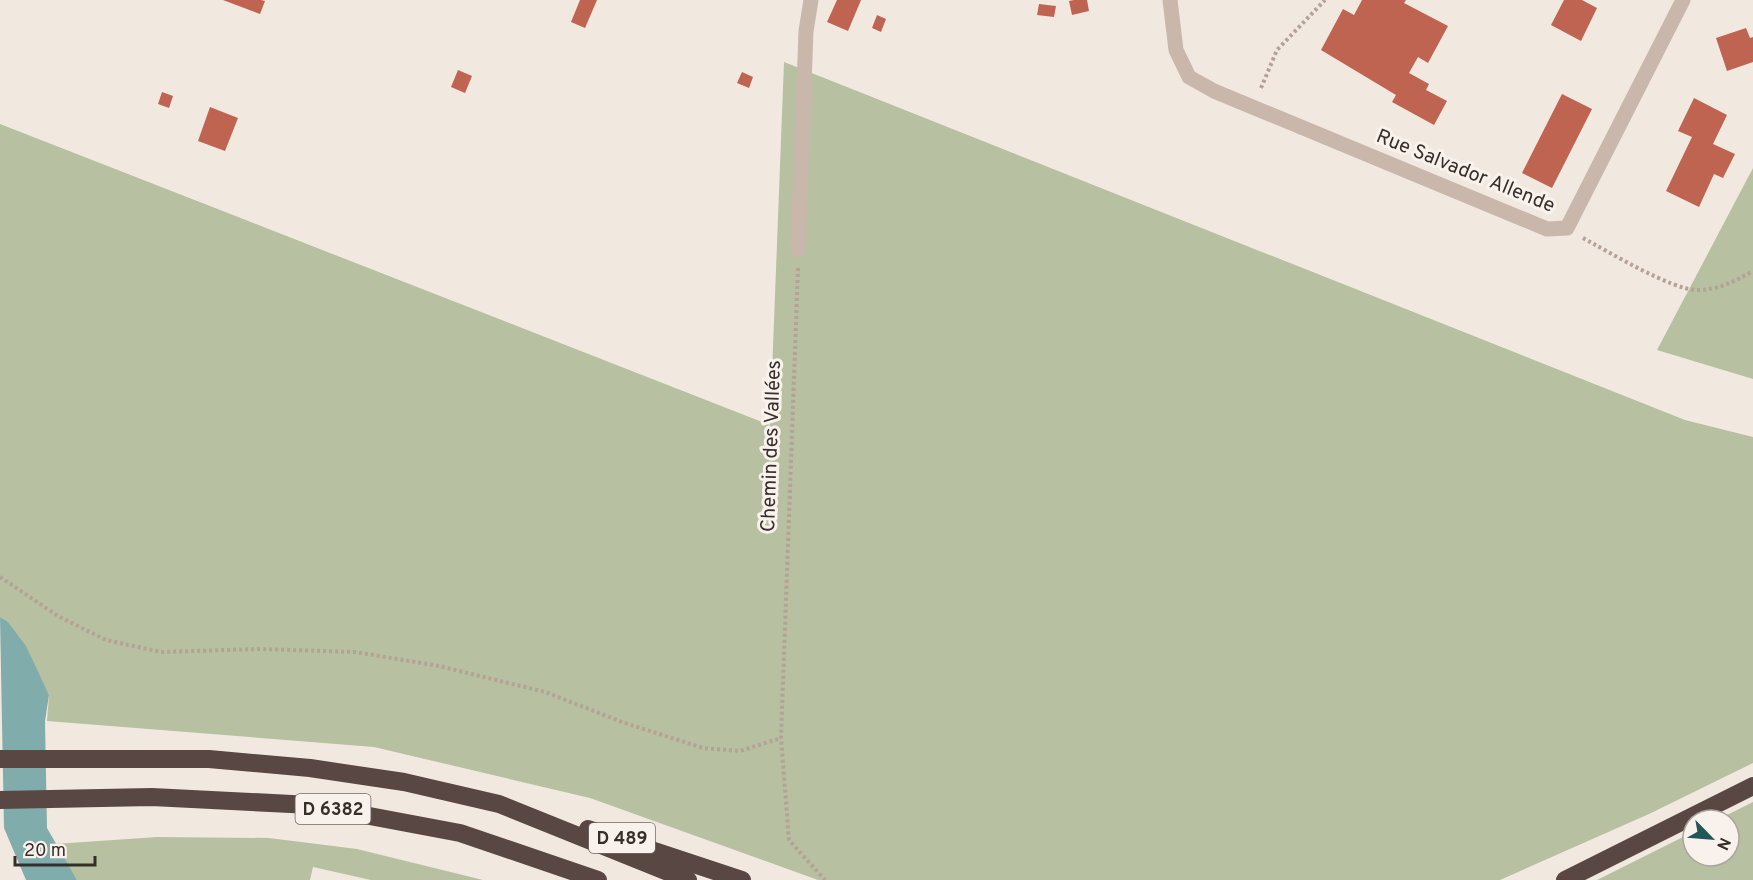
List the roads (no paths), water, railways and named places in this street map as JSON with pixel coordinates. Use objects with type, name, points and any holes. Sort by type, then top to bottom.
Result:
[{"type":"highway","name":"D 6382","points":[[0,759],[209,759],[310,768],[404,782],[499,804],[688,880]]},
{"type":"highway","points":[[1565,880],[1753,786]]},
{"type":"highway","name":"D 6382","points":[[0,800],[152,797],[311,805],[460,833],[598,880]]},
{"type":"highway","name":"D 489","points":[[499,804],[618,837],[742,880]]},
{"type":"street","points":[[798,249],[806,31],[811,0]]},
{"type":"street","name":"Rue Salvador Allende","points":[[1170,0],[1176,51],[1189,77],[1214,91],[1547,229],[1567,228],[1683,0]]},
{"type":"water","points":[[0,617],[7,621],[26,646],[49,695],[45,721],[47,828],[77,880],[26,880],[4,828]]}]
